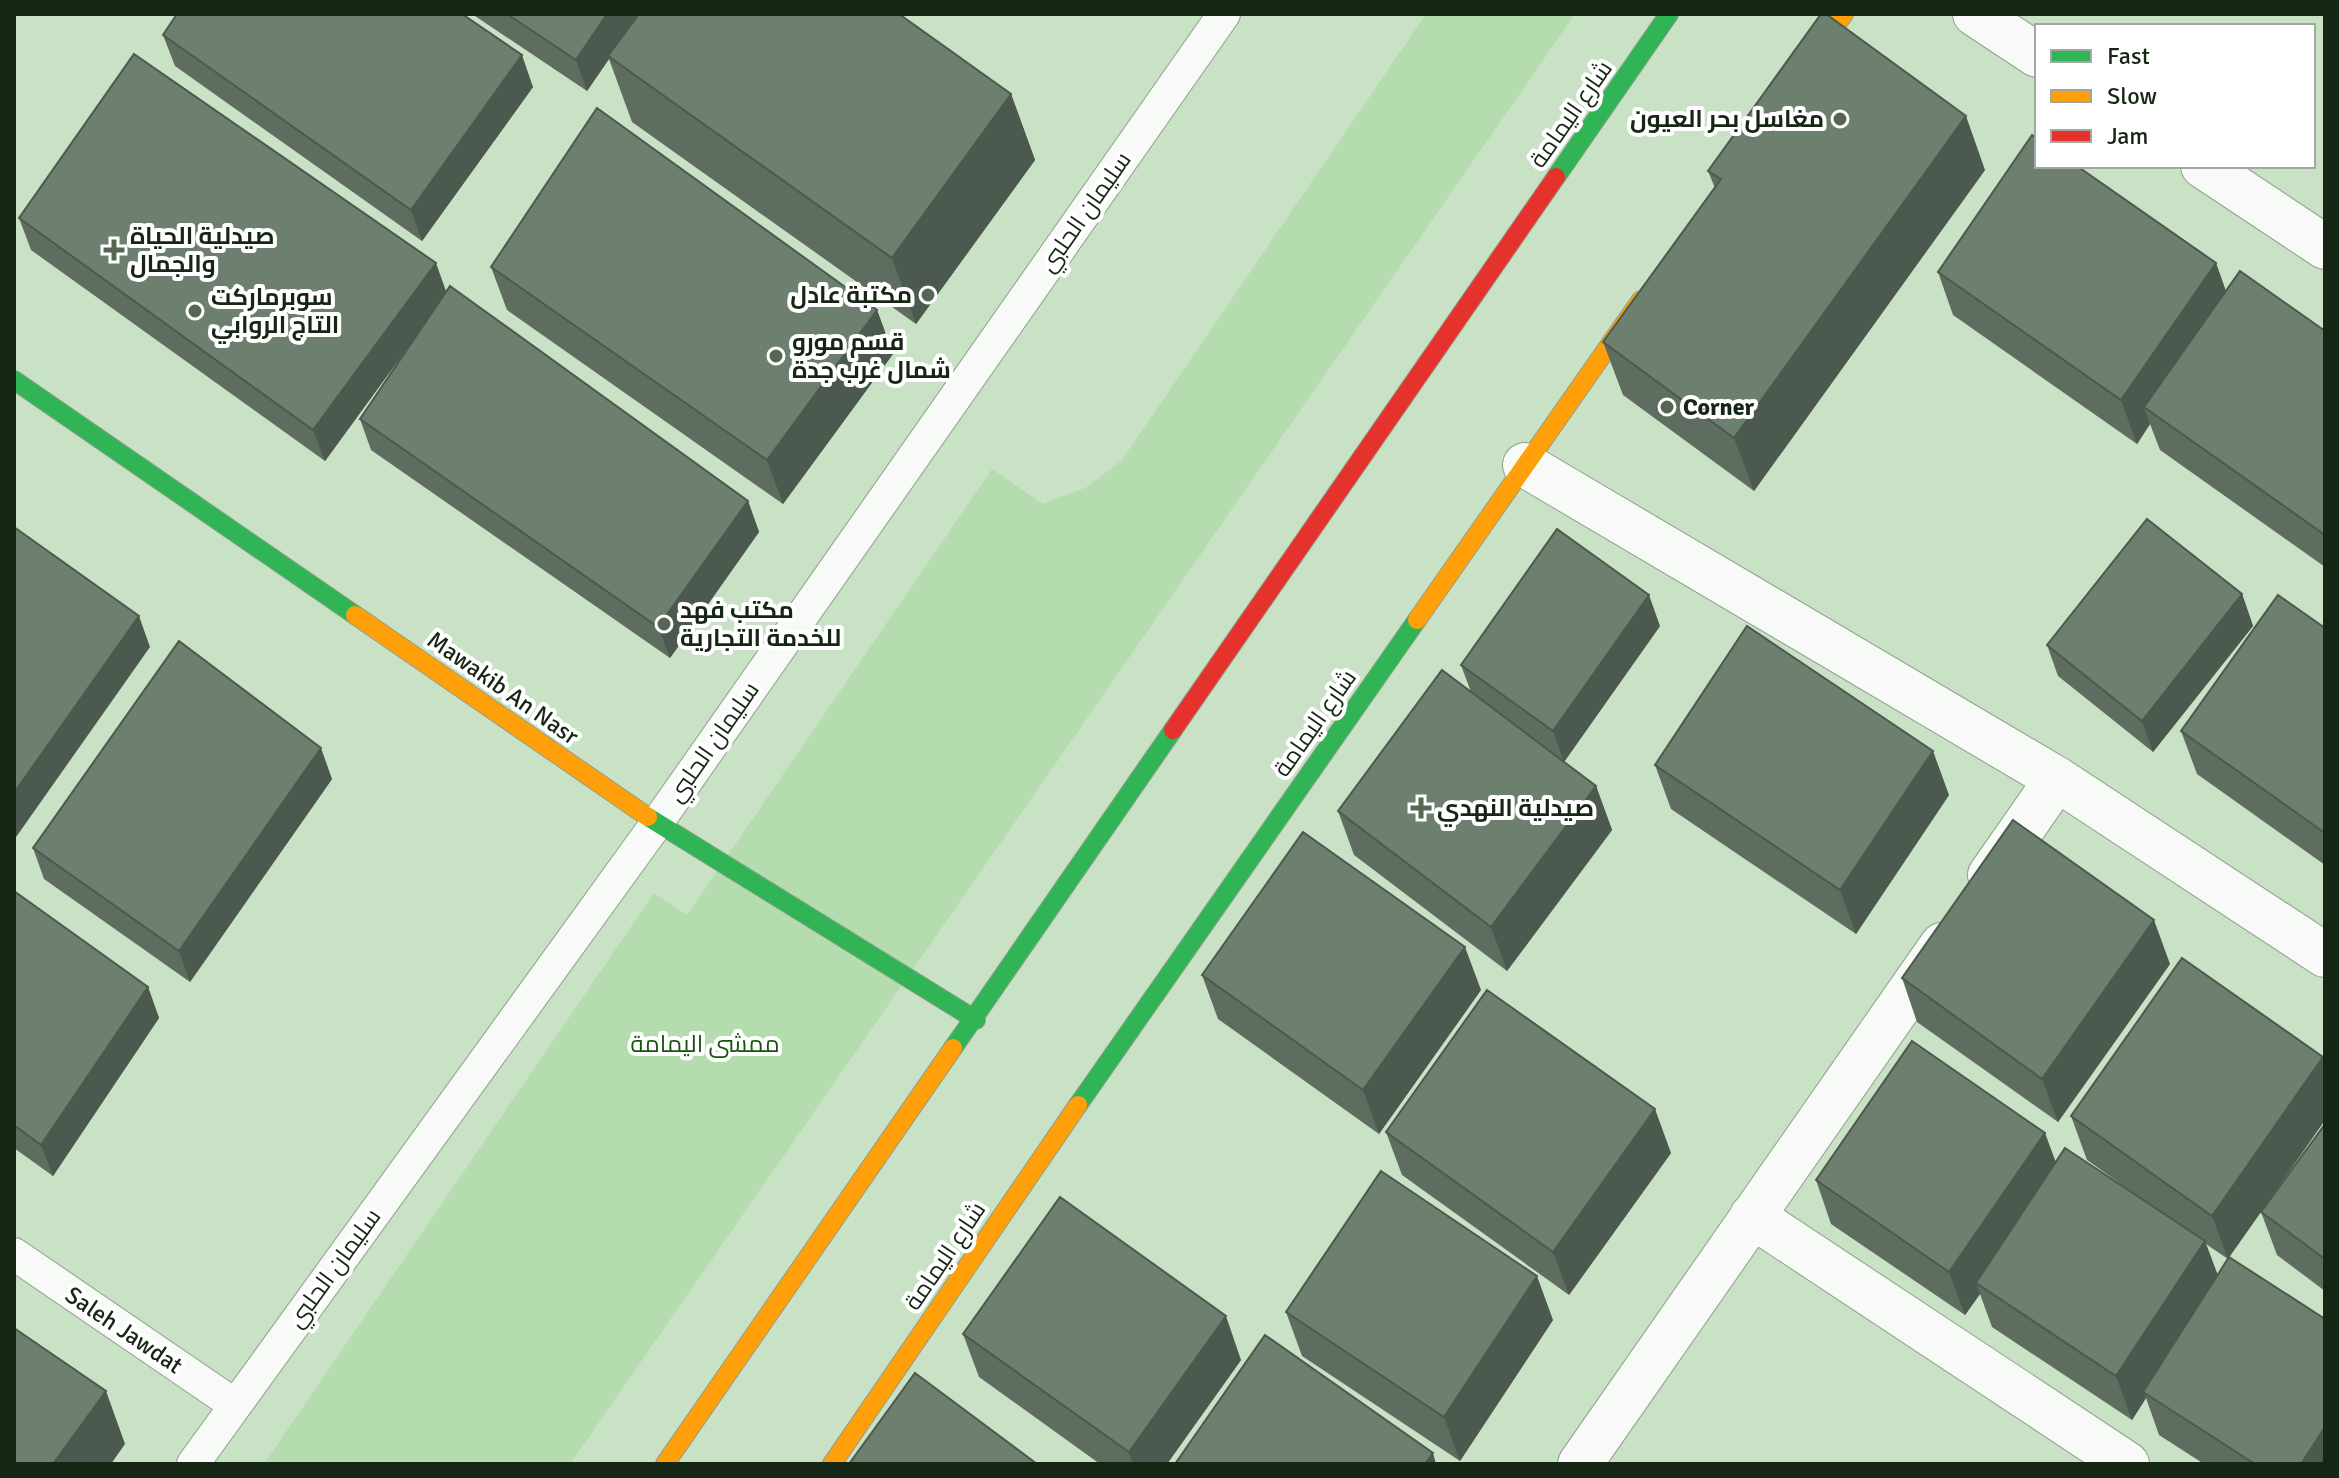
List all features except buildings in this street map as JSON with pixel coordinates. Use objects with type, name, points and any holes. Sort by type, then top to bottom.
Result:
[{"type":"main road","name":"شارع اليمامة","points":[[665,1464],[976,1020],[1669,14]]},
{"type":"main road","points":[[1789,91],[1844,14]]},
{"type":"main road","name":"شارع اليمامة","points":[[832,1464],[1652,285]]},
{"type":"main road","name":"Mawakib An Nasr","points":[[14,380],[657,823],[976,1020]]},
{"type":"street","points":[[1975,14],[2035,54]]},
{"type":"street","points":[[2206,168],[2325,247]]},
{"type":"street","points":[[1525,465],[2057,779],[2325,955]]},
{"type":"street","points":[[1580,1464],[2057,779]]},
{"type":"street","points":[[1752,1216],[2127,1464]]},
{"type":"lane","name":"سليمان الحلبي","points":[[193,1464],[657,823],[1224,14]]},
{"type":"lane","name":"Saleh Jawdat","points":[[14,1254],[235,1405]]},
{"type":"green space","name":"ممشى اليمامة","points":[[1426,14],[1575,14],[570,1464],[264,1464],[654,893],[687,915],[992,469],[1043,504],[1087,487],[1122,460]]},
{"type":"traffic: fast","points":[[1556,177],[1669,14]]},
{"type":"traffic: fast","points":[[14,380],[355,615]]},
{"type":"traffic: fast","points":[[1078,1105],[1417,620]]},
{"type":"traffic: fast","points":[[953,1048],[1173,730]]},
{"type":"traffic: fast","points":[[648,817],[976,1020]]},
{"type":"traffic: slow","points":[[1804,71],[1844,14]]},
{"type":"traffic: slow","points":[[1417,620],[1641,300]]},
{"type":"traffic: slow","points":[[355,615],[648,817]]},
{"type":"traffic: slow","points":[[665,1464],[953,1048]]},
{"type":"traffic: slow","points":[[832,1464],[1078,1105]]},
{"type":"traffic: jam","points":[[1173,730],[1556,177]]},
{"type":"place","name":"مغاسل بحر العيون","points":[[1840,119]]},
{"type":"place","name":"صيدلية الحياة والجمال","points":[[114,250]]},
{"type":"place","name":"مكتبة عادل","points":[[928,295]]},
{"type":"place","name":"سوبرماركت التاج الروابي","points":[[195,311]]},
{"type":"place","name":"قسم مورو شمال غرب جدة","points":[[776,356]]},
{"type":"place","name":"Corner","points":[[1667,407]]},
{"type":"place","name":"مكتب فهد للخدمة التجارية","points":[[664,624]]},
{"type":"place","name":"صيدلية النهدي","points":[[1421,808]]}]
